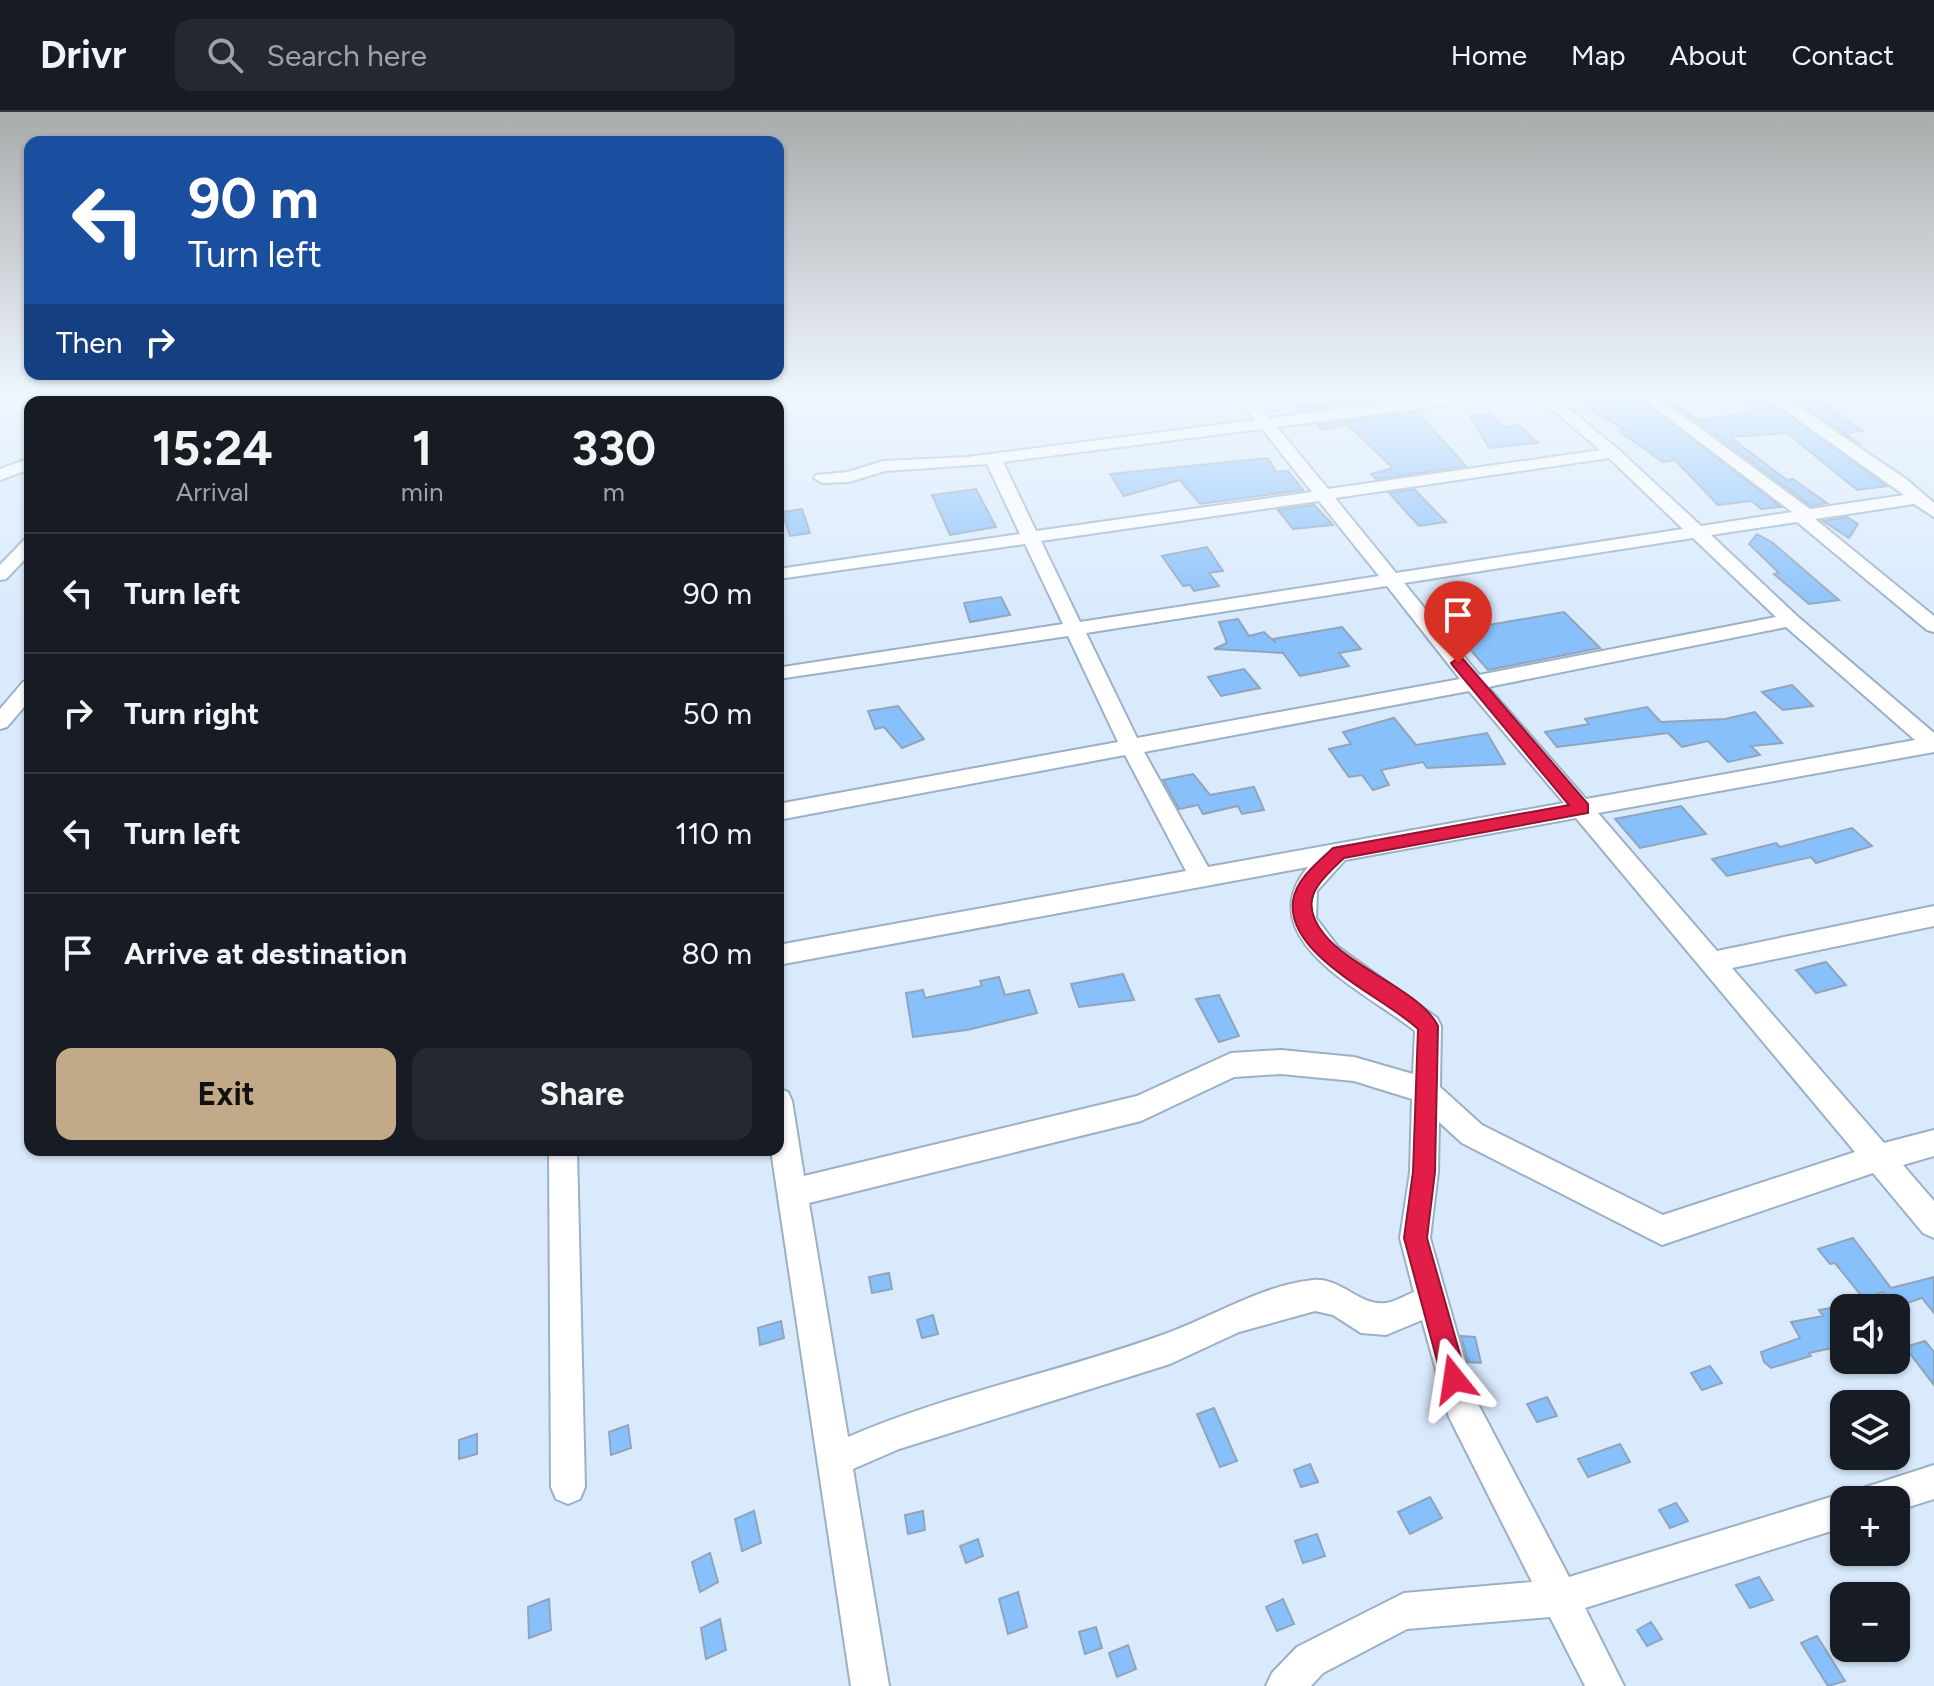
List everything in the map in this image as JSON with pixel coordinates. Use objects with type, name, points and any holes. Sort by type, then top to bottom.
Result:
[{"type":"street","points":[[822,478],[849,477],[866,471]]},
{"type":"street","points":[[999,471],[1130,745],[1201,877]]},
{"type":"street","points":[[1305,471],[1474,683],[1934,1223]]},
{"type":"street","points":[[784,573],[1482,471]]},
{"type":"street","points":[[1633,471],[1790,620],[1933,745]]},
{"type":"street","points":[[1745,471],[1804,516],[1934,626]]},
{"type":"street","points":[[1879,471],[1934,512]]},
{"type":"street","points":[[784,674],[1072,626],[1393,582],[1917,498]]},
{"type":"street","points":[[0,575],[24,550]]},
{"type":"street","points":[[784,811],[1474,683],[1790,620]]},
{"type":"street","points":[[0,722],[24,694]]},
{"type":"street","points":[[784,954],[1933,745]]},
{"type":"street","points":[[1339,852],[1313,878],[1302,900],[1303,921],[1331,958],[1409,1008],[1428,1026],[1424,1172],[1415,1238],[1461,1405],[1605,1686]]},
{"type":"street","points":[[1712,962],[1934,916]]},
{"type":"street","points":[[792,1193],[1141,1108],[1231,1065],[1281,1062],[1354,1069],[1405,1083],[1427,1093],[1472,1134],[1662,1230],[1878,1158],[1934,1143]]},
{"type":"street","points":[[784,1140],[870,1686]]},
{"type":"street","points":[[563,1156],[568,1487]]},
{"type":"street","points":[[834,1460],[897,1433],[1170,1348],[1236,1317],[1315,1295],[1341,1301],[1361,1317],[1386,1319],[1432,1300]]},
{"type":"street","points":[[1910,1489],[1934,1482]]},
{"type":"street","points":[[1285,1686],[1310,1660],[1404,1611],[1560,1598],[1830,1514]]},
{"type":"building","points":[[1288,471],[1303,490],[1200,504],[1180,480],[1124,496],[1110,474]]},
{"type":"building","points":[[1380,471],[1431,471],[1376,479],[1371,474]]},
{"type":"building","points":[[1686,471],[1735,471],[1781,507],[1761,509],[1752,501],[1718,505]]},
{"type":"building","points":[[1764,471],[1776,471],[1787,480],[1793,479],[1827,503],[1811,506]]},
{"type":"building","points":[[1834,471],[1867,471],[1887,486],[1857,490]]},
{"type":"building","points":[[976,489],[996,527],[950,535],[932,495]]},
{"type":"building","points":[[1414,489],[1446,522],[1419,526],[1389,493]]},
{"type":"building","points":[[1314,505],[1333,525],[1293,529],[1278,510]]},
{"type":"building","points":[[802,509],[810,533],[790,536],[784,512]]},
{"type":"building","points":[[1847,517],[1858,524],[1849,538],[1823,521]]},
{"type":"building","points":[[1757,534],[1773,543],[1839,600],[1809,604],[1774,574],[1779,573],[1749,544]]},
{"type":"building","points":[[1207,547],[1223,571],[1209,573],[1219,586],[1194,591],[1190,585],[1183,586],[1162,556]]},
{"type":"building","points":[[1001,597],[1010,615],[970,622],[964,603]]},
{"type":"building","points":[[1564,612],[1600,648],[1488,670],[1454,631]]},
{"type":"building","points":[[1238,619],[1249,636],[1264,632],[1276,643],[1273,639],[1342,627],[1361,649],[1339,653],[1349,666],[1300,676],[1283,653],[1214,649],[1227,643],[1219,622]]},
{"type":"building","points":[[1244,669],[1260,688],[1221,696],[1208,677]]},
{"type":"building","points":[[1792,685],[1813,706],[1783,710],[1762,692]]},
{"type":"building","points":[[898,706],[924,739],[902,748],[884,727],[875,729],[868,711]]},
{"type":"building","points":[[1647,707],[1661,722],[1725,719],[1755,712],[1782,743],[1751,746],[1760,755],[1728,762],[1708,741],[1682,747],[1668,733],[1557,747],[1545,732],[1589,724],[1585,719]]},
{"type":"building","points":[[1394,718],[1416,745],[1487,733],[1505,764],[1427,768],[1423,762],[1381,770],[1389,785],[1373,790],[1362,775],[1349,777],[1329,749],[1351,744],[1343,732]]},
{"type":"building","points":[[1193,774],[1210,795],[1254,787],[1264,810],[1242,814],[1238,806],[1203,814],[1198,805],[1179,809],[1163,780]]},
{"type":"building","points":[[1681,806],[1706,834],[1640,848],[1615,819]]},
{"type":"building","points":[[1852,828],[1872,846],[1816,863],[1811,857],[1727,876],[1712,859],[1776,843],[1780,847]]},
{"type":"building","points":[[1826,962],[1846,985],[1816,993],[1796,970]]},
{"type":"building","points":[[1123,974],[1134,1000],[1079,1007],[1071,984]]},
{"type":"building","points":[[999,977],[1005,995],[1029,990],[1037,1013],[967,1030],[913,1037],[906,993],[923,990],[925,998],[982,986],[980,981]]},
{"type":"building","points":[[1219,995],[1239,1036],[1219,1042],[1196,999]]},
{"type":"building","points":[[1853,1238],[1891,1288],[1934,1277],[1934,1313],[1922,1298],[1910,1302],[1910,1294],[1860,1294],[1835,1263],[1830,1264],[1818,1249]]},
{"type":"building","points":[[889,1273],[892,1289],[872,1293],[869,1277]]},
{"type":"building","points":[[1830,1308],[1830,1349],[1771,1368],[1764,1362],[1761,1352],[1800,1338],[1791,1322],[1823,1316],[1819,1310]]},
{"type":"building","points":[[933,1315],[938,1334],[922,1338],[917,1320]]},
{"type":"building","points":[[781,1321],[784,1338],[760,1345],[758,1328]]},
{"type":"building","points":[[1461,1336],[1475,1337],[1481,1363],[1468,1362]]},
{"type":"building","points":[[1925,1341],[1934,1352],[1934,1385],[1910,1354],[1910,1346]]},
{"type":"building","points":[[1710,1366],[1722,1383],[1702,1390],[1691,1373]]},
{"type":"building","points":[[1547,1397],[1557,1416],[1537,1422],[1527,1404]]},
{"type":"building","points":[[1214,1408],[1237,1461],[1220,1467],[1197,1414]]},
{"type":"building","points":[[628,1425],[631,1448],[611,1455],[609,1432]]},
{"type":"building","points":[[477,1434],[477,1454],[459,1459],[459,1440]]},
{"type":"building","points":[[1620,1444],[1630,1462],[1588,1477],[1578,1459]]},
{"type":"building","points":[[1310,1464],[1318,1482],[1301,1487],[1294,1470]]},
{"type":"building","points":[[1430,1497],[1442,1518],[1410,1534],[1398,1512]]},
{"type":"building","points":[[1676,1503],[1688,1521],[1670,1528],[1659,1510]]},
{"type":"building","points":[[754,1511],[761,1543],[742,1551],[735,1519]]},
{"type":"building","points":[[923,1511],[925,1530],[908,1534],[905,1515]]},
{"type":"building","points":[[1317,1534],[1325,1556],[1303,1563],[1295,1541]]},
{"type":"building","points":[[978,1539],[983,1556],[966,1563],[960,1546]]},
{"type":"building","points":[[710,1553],[718,1582],[700,1592],[692,1562]]},
{"type":"building","points":[[1759,1577],[1773,1600],[1750,1608],[1736,1585]]},
{"type":"building","points":[[1018,1592],[1027,1627],[1008,1634],[999,1599]]},
{"type":"building","points":[[549,1599],[551,1630],[529,1638],[528,1607]]},
{"type":"building","points":[[1283,1599],[1294,1624],[1277,1631],[1266,1607]]},
{"type":"building","points":[[720,1619],[726,1650],[706,1659],[701,1628]]},
{"type":"building","points":[[1651,1622],[1662,1639],[1647,1646],[1637,1630]]},
{"type":"building","points":[[1096,1627],[1102,1648],[1085,1654],[1079,1632]]},
{"type":"building","points":[[1817,1636],[1830,1662],[1833,1662],[1845,1681],[1828,1686],[1801,1643]]},
{"type":"building","points":[[1128,1645],[1136,1669],[1117,1677],[1109,1653]]},
{"type":"route","points":[[1454,1379],[1415,1238],[1424,1172],[1428,1026],[1409,1008],[1331,958],[1303,921],[1302,900],[1313,878],[1339,852],[1582,809],[1458,663]]}]
